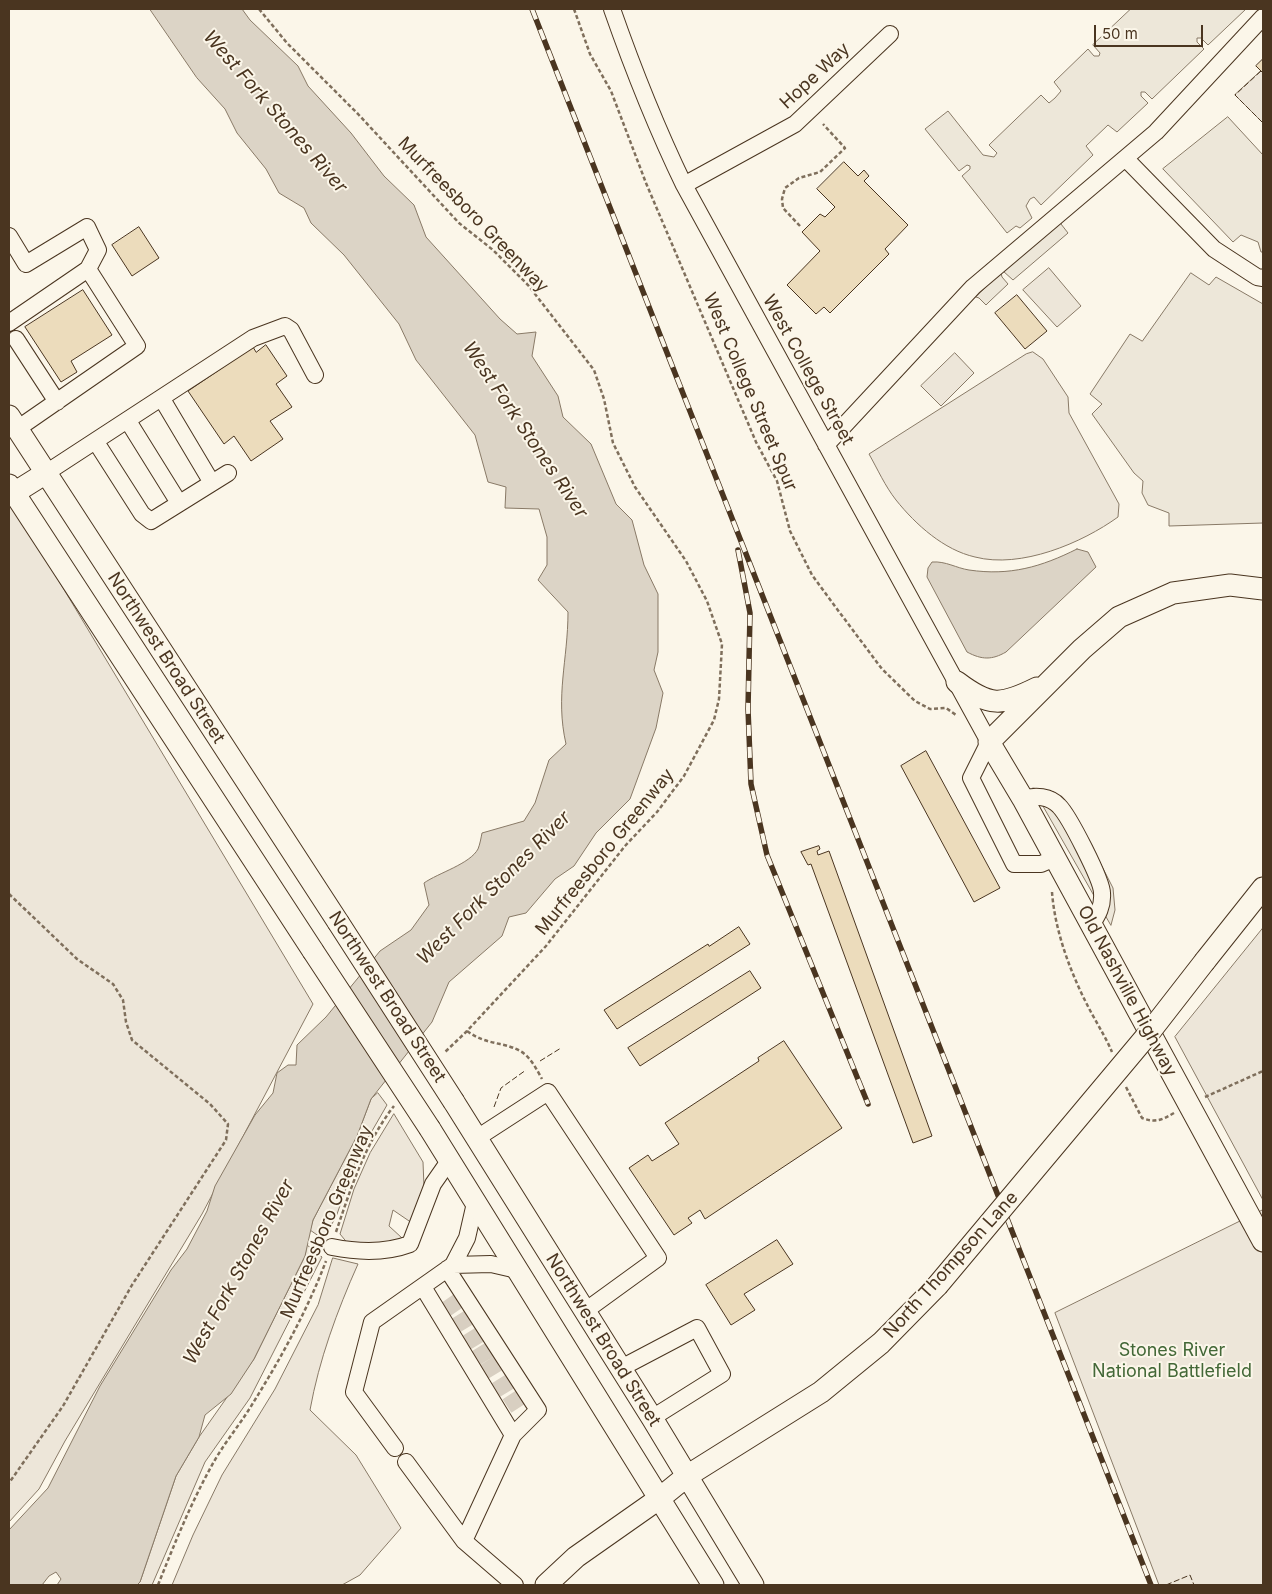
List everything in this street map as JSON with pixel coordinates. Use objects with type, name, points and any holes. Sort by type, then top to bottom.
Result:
[{"type":"main road","name":"Northwest Broad Street","points":[[13,423],[477,1138],[652,1418],[753,1585]]},
{"type":"main road","points":[[11,489],[46,473]]},
{"type":"main road","name":"Northwest Broad Street","points":[[11,489],[430,1129],[713,1585]]},
{"type":"main road","points":[[989,742],[1082,649],[1119,618],[1173,593],[1230,585],[1263,589]]},
{"type":"main road","points":[[957,682],[978,698],[991,702],[1015,699],[1049,682]]},
{"type":"main road","name":"Old Nashville Highway","points":[[989,742],[1055,858],[1263,1241]]},
{"type":"main road","name":"North Thompson Lane","points":[[546,1585],[576,1557],[660,1498],[687,1476],[821,1392],[881,1344],[937,1286],[1149,1033],[1263,888]]},
{"type":"street","name":"West College Street","points":[[612,9],[635,77],[658,133],[684,185],[989,742]]},
{"type":"street","points":[[826,445],[973,287],[1156,132],[1263,16]]},
{"type":"street","name":"Hope Way","points":[[684,185],[795,124],[890,34]]},
{"type":"street","points":[[1126,158],[1214,249],[1263,278]]},
{"type":"street","points":[[9,236],[26,264],[87,227],[98,250],[88,269],[11,333],[57,402]]},
{"type":"street","points":[[13,423],[57,402],[137,346],[88,269]]},
{"type":"street","points":[[46,473],[254,338],[285,326],[291,330],[315,375]]},
{"type":"street","points":[[162,399],[212,483]]},
{"type":"street","points":[[128,421],[179,503]]},
{"type":"street","points":[[96,442],[142,514],[151,521],[228,473]]},
{"type":"street","points":[[989,742],[971,778],[1014,864],[1041,864],[1055,858]]},
{"type":"street","points":[[1023,800],[1031,796],[1043,797],[1059,805],[1073,828],[1098,876],[1102,892],[1101,912],[1091,925]]},
{"type":"street","points":[[477,1138],[548,1092],[658,1258],[585,1311]]},
{"type":"street","points":[[332,1246],[345,1250],[370,1250],[396,1249],[410,1244],[433,1184],[449,1161]]},
{"type":"street","points":[[395,1448],[354,1392],[372,1322],[450,1267],[468,1238],[476,1203]]},
{"type":"street","points":[[450,1267],[491,1264],[517,1270]]},
{"type":"street","points":[[450,1267],[463,1298],[538,1410],[513,1435],[464,1541]]},
{"type":"street","points":[[423,1287],[442,1312],[492,1392],[502,1409],[513,1435]]},
{"type":"street","points":[[621,1368],[697,1328],[722,1374],[652,1418]]},
{"type":"street","points":[[406,1462],[464,1541],[515,1585]]},
{"type":"path","name":"Murfreesboro Greenway","points":[[259,9],[287,44],[358,114],[459,223],[493,250],[528,285],[594,370],[604,399],[613,443],[635,487],[686,560],[707,601],[722,644],[719,699],[714,720],[684,776],[657,812],[625,846],[546,946],[467,1031],[439,1058]]},
{"type":"path","name":"West College Street Spur","points":[[574,9],[590,54],[611,91],[646,183],[756,442],[777,481],[790,532],[812,575],[882,669],[915,701],[930,709],[946,708],[958,716]]},
{"type":"path","points":[[800,226],[783,208],[782,199],[785,188],[799,178],[820,172],[846,148],[823,124]]},
{"type":"path","points":[[1052,889],[1054,912],[1065,951],[1084,998],[1106,1036],[1113,1054]]},
{"type":"path","points":[[9,894],[77,959],[114,984],[123,1000],[126,1022],[132,1040],[210,1104],[228,1124],[226,1140],[132,1285],[62,1406],[9,1483]]},
{"type":"path","points":[[467,1031],[488,1043],[520,1050],[536,1067],[548,1092]]},
{"type":"path","points":[[1123,1080],[1136,1110],[1142,1118],[1152,1122],[1161,1120],[1263,1071]]},
{"type":"path","name":"Murfreesboro Greenway","points":[[158,1585],[186,1515],[212,1465],[253,1404],[291,1338],[315,1290],[332,1246],[350,1189],[367,1149],[395,1105]]},
{"type":"green space","points":[[1261,71],[1263,73],[1263,123],[1235,95]]},
{"type":"green space","points":[[1049,268],[1081,306],[1057,327],[1023,290]]},
{"type":"green space","points":[[1033,352],[1043,359],[1068,397],[1069,413],[1119,504],[1118,517],[1087,536],[1050,551],[1031,556],[993,560],[964,554],[952,549],[931,535],[912,518],[892,495],[869,454],[1026,354]]},
{"type":"green space","points":[[955,353],[974,373],[941,406],[921,386]]},
{"type":"green space","points":[[9,498],[313,1004],[202,1214],[65,1441],[39,1489],[9,1522]]},
{"type":"green space","points":[[1263,928],[1263,1200],[1175,1037]]},
{"type":"green space","points":[[378,1093],[387,1105],[357,1157],[336,1217],[323,1239],[310,1230],[313,1220],[357,1136],[371,1099]]},
{"type":"green space","points":[[394,1114],[423,1162],[424,1187],[412,1223],[393,1210],[389,1226],[402,1238],[393,1244],[349,1245],[340,1234],[354,1189],[370,1153]]},
{"type":"green space","name":"Stones River National Battlefield","points":[[1263,1210],[1263,1585],[1159,1585],[1055,1313]]},
{"type":"green space","points":[[307,1245],[322,1257],[250,1398],[205,1462],[152,1585],[137,1585],[140,1582],[176,1476],[199,1437],[254,1359],[305,1256]]},
{"type":"green space","points":[[333,1258],[358,1264],[330,1336],[318,1373],[310,1410],[356,1455],[401,1528],[360,1575],[342,1585],[172,1585],[193,1535],[222,1475],[275,1389],[318,1305]]},
{"type":"shaded area","points":[[1131,9],[1246,9],[1208,45],[1201,38],[1197,38],[1197,42],[1204,49],[1152,99],[1145,92],[1141,92],[1141,96],[1148,103],[1117,132],[1108,125],[1086,146],[1093,155],[1041,205],[1034,197],[1030,199],[1026,206],[1032,218],[1020,228],[1016,226],[1007,233],[962,176],[970,169],[970,166],[967,165],[959,171],[925,129],[948,111],[983,155],[994,157],[997,153],[989,145],[1041,95],[1049,103],[1055,98],[1061,91],[1054,82],[1088,49],[1094,56],[1099,56],[1100,53],[1093,45]]},
{"type":"shaded area","points":[[1228,117],[1263,155],[1263,252],[1261,252],[1258,242],[1241,235],[1233,242],[1163,169]]},
{"type":"shaded area","points":[[1061,222],[1068,233],[1013,280],[1003,271]]},
{"type":"shaded area","points":[[1001,273],[1008,284],[986,305],[976,297]]},
{"type":"shaded area","points":[[1191,273],[1209,285],[1216,277],[1263,304],[1263,523],[1169,526],[1169,513],[1148,505],[1142,493],[1143,481],[1134,473],[1092,414],[1102,404],[1090,394],[1130,334],[1142,341]]},
{"type":"shaded area","points":[[1033,788],[1054,792],[1067,804],[1089,841],[1113,888],[1115,910],[1111,925]]},
{"type":"water","name":"West Fork Stones River","points":[[150,9],[242,9],[250,20],[298,66],[308,86],[351,133],[384,176],[414,205],[426,237],[500,319],[517,334],[536,332],[532,356],[558,396],[563,417],[591,444],[616,504],[632,520],[644,565],[658,594],[658,652],[654,670],[663,693],[656,728],[630,799],[596,833],[574,866],[555,879],[526,913],[509,917],[502,936],[449,982],[432,1022],[371,1099],[357,1136],[313,1220],[305,1256],[254,1359],[231,1394],[205,1415],[199,1437],[176,1476],[140,1582],[137,1585],[57,1585],[61,1579],[56,1572],[49,1576],[42,1585],[9,1585],[9,1530],[48,1488],[100,1386],[171,1270],[187,1249],[207,1211],[215,1186],[255,1115],[273,1093],[277,1073],[288,1065],[296,1065],[297,1045],[326,1017],[380,951],[411,930],[429,905],[424,883],[461,864],[474,854],[478,849],[482,833],[524,821],[535,803],[549,760],[566,744],[563,727],[562,694],[568,612],[538,580],[547,565],[547,537],[539,509],[505,508],[506,487],[488,482],[475,435],[416,360],[399,324],[344,255],[311,223],[304,208],[279,193],[266,169],[237,133],[225,109],[197,78]]},
{"type":"water","points":[[1077,549],[1088,552],[1096,567],[1006,652],[991,658],[982,658],[967,652],[927,577],[928,568],[932,562],[984,572],[1012,571],[1051,561]]},
{"type":"building","points":[[1263,59],[1263,73],[1256,66]]},
{"type":"building","points":[[844,162],[858,176],[864,170],[869,176],[864,181],[908,225],[885,249],[889,254],[830,313],[824,307],[816,314],[787,285],[820,251],[802,232],[820,214],[825,217],[835,207],[817,189]]},
{"type":"building","points":[[139,227],[159,258],[132,276],[112,245]]},
{"type":"building","points":[[83,290],[112,335],[71,361],[77,372],[61,382],[25,327]]},
{"type":"building","points":[[1017,295],[1047,331],[1025,349],[995,313]]},
{"type":"building","points":[[266,345],[287,376],[276,384],[292,407],[270,421],[283,439],[251,461],[234,436],[224,444],[188,391],[253,347],[256,352]]},
{"type":"building","points":[[926,751],[1000,888],[974,902],[901,766]]},
{"type":"building","points":[[819,846],[818,855],[829,851],[932,1136],[913,1143],[811,864],[808,865],[801,852]]},
{"type":"building","points":[[739,927],[750,944],[617,1029],[604,1010],[708,944],[709,946]]},
{"type":"building","points":[[750,971],[761,988],[640,1066],[628,1048]]},
{"type":"building","points":[[784,1041],[842,1128],[705,1219],[700,1210],[688,1218],[692,1223],[674,1235],[629,1168],[648,1155],[652,1161],[679,1144],[665,1123],[759,1061],[758,1058]]},
{"type":"building","points":[[777,1240],[793,1264],[744,1294],[755,1310],[731,1325],[706,1285]]},
{"type":"tunnel","points":[[445,1310],[461,1299]]},
{"type":"tunnel","points":[[455,1326],[473,1315]]},
{"type":"tunnel","points":[[466,1343],[484,1332]]},
{"type":"tunnel","points":[[476,1358],[494,1347]]},
{"type":"tunnel","points":[[484,1372],[502,1361]]},
{"type":"tunnel","points":[[496,1390],[514,1379]]},
{"type":"tunnel","points":[[507,1406],[524,1395]]},
{"type":"railway","points":[[532,9],[1151,1585]]},
{"type":"railway","points":[[738,550],[750,613],[748,709],[751,784],[767,855],[868,1104]]},
{"type":"fence","points":[[1261,71],[1235,95],[1263,123]]},
{"type":"fence","points":[[540,1061],[561,1048]]},
{"type":"fence","points":[[494,1107],[501,1088],[526,1070]]},
{"type":"fence","points":[[1166,1585],[1190,1575],[1194,1585]]}]
